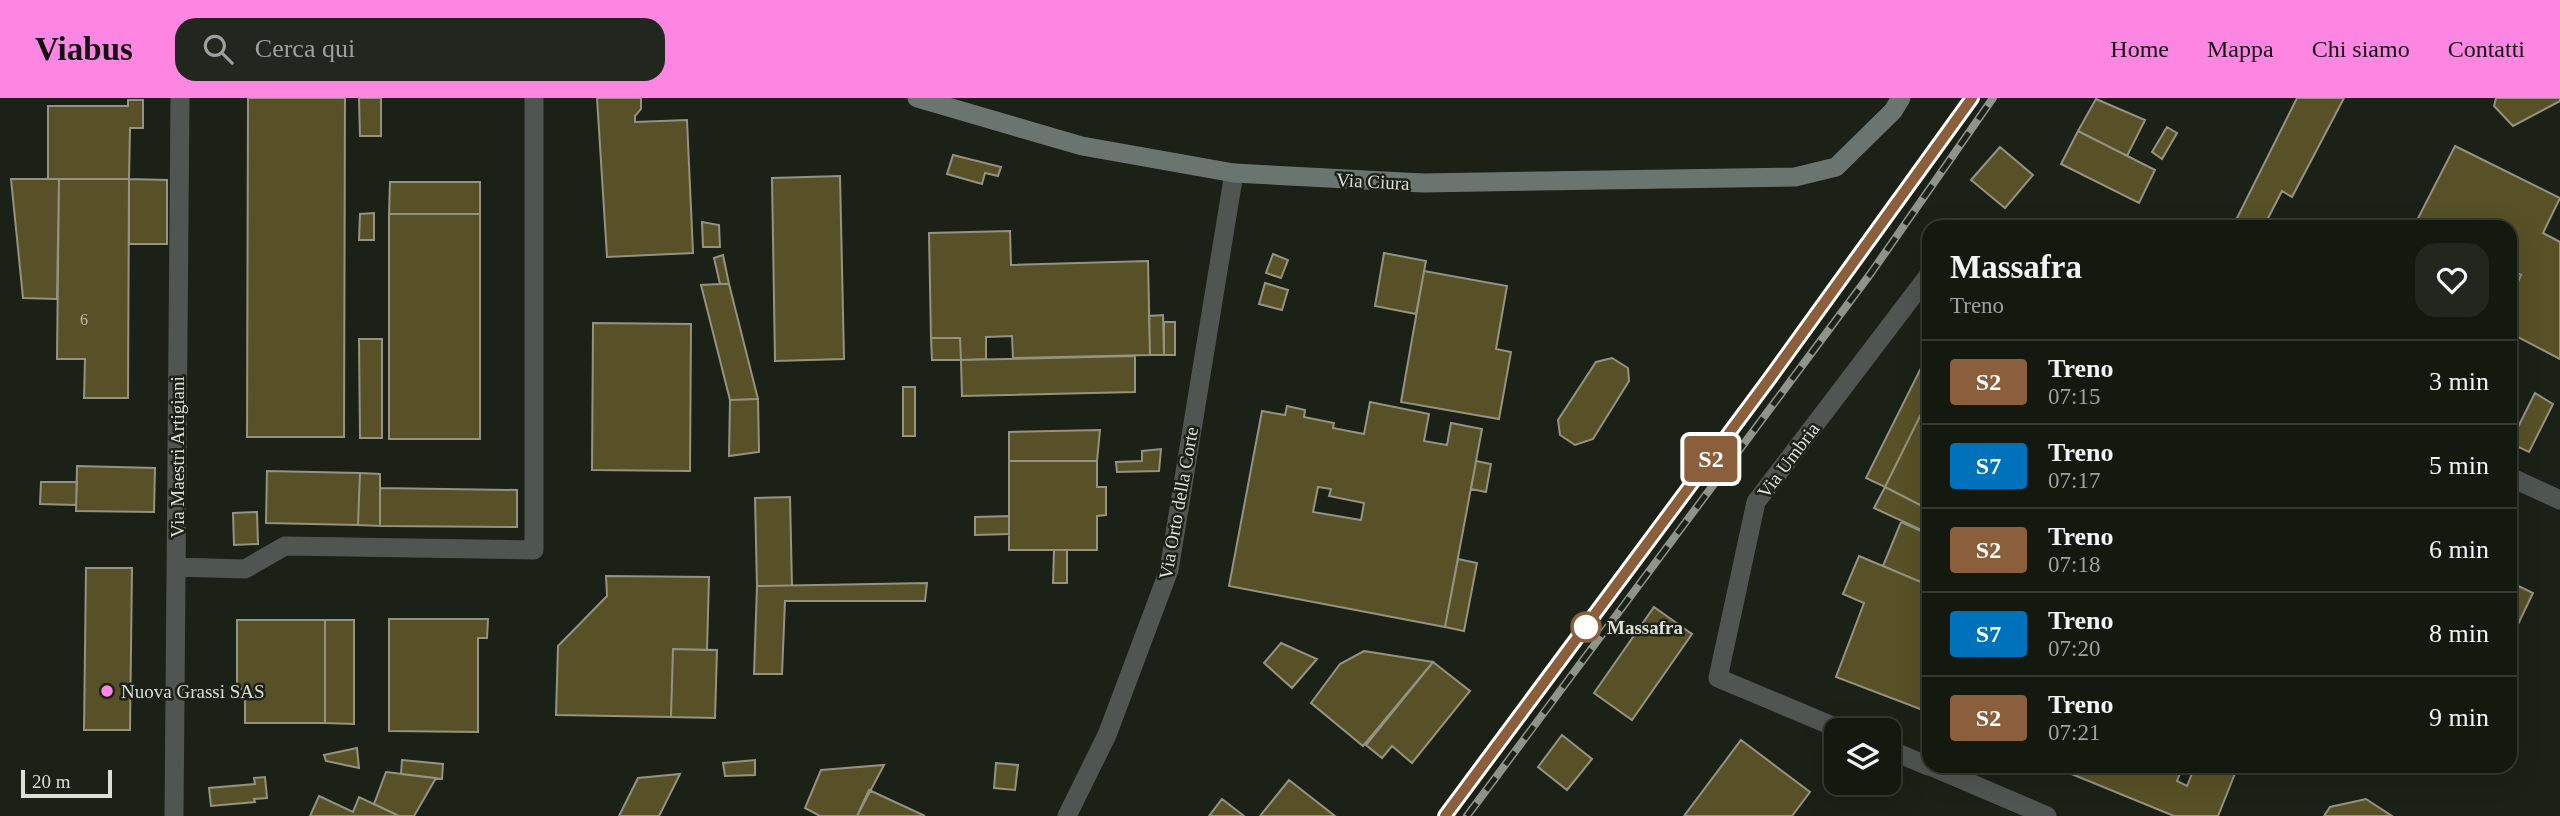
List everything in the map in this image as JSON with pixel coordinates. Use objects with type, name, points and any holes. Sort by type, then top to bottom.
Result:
[{"type":"main road","name":"Via Ciura","points":[[918,98],[1082,146],[1234,173],[1423,183],[1794,177],[1836,167],[1893,111],[1901,98]]},
{"type":"street","name":"Via Maestri Artigiani","points":[[174,816],[180,98]]},
{"type":"street","points":[[176,568],[245,569],[285,545],[534,550],[534,98]]},
{"type":"street","name":"Via Orto della Corte","points":[[1067,816],[1107,735],[1170,570],[1234,173]]},
{"type":"street","name":"Via Umbria","points":[[1824,722],[1718,678],[1756,502],[1922,284]]},
{"type":"street","points":[[2517,480],[2560,500]]},
{"type":"street","points":[[1901,754],[1922,763]]},
{"type":"street","points":[[1946,773],[2047,816]]},
{"type":"building","points":[[248,98],[345,98],[344,437],[247,437]]},
{"type":"building","points":[[359,98],[381,98],[381,136],[360,136]]},
{"type":"building","points":[[597,98],[641,98],[641,109],[635,116],[635,122],[687,120],[693,253],[607,257]]},
{"type":"building","points":[[2297,98],[2344,98],[2292,197],[2282,191],[2267,220],[2236,220]]},
{"type":"building","points":[[2496,98],[2560,98],[2560,101],[2513,126],[2494,106]]},
{"type":"building","points":[[2096,99],[2145,120],[2127,156],[2078,131]]},
{"type":"building","points":[[128,100],[143,100],[143,128],[130,128],[129,179],[48,179],[48,106],[128,106]]},
{"type":"building","points":[[2167,127],[2177,133],[2162,159],[2152,152]]},
{"type":"building","points":[[2078,131],[2155,170],[2139,203],[2061,164]]},
{"type":"building","points":[[2455,146],[2560,198],[2543,233],[2560,242],[2560,359],[2517,337],[2517,284],[2521,275],[2517,273],[2517,220],[2417,220]]},
{"type":"building","points":[[2000,147],[2033,175],[2005,208],[1971,180]]},
{"type":"building","points":[[953,155],[1001,167],[998,176],[985,173],[982,184],[947,174]]},
{"type":"building","points":[[840,176],[844,359],[775,361],[772,178]]},
{"type":"building","points":[[11,179],[59,179],[57,299],[23,298]]},
{"type":"building","points":[[59,179],[129,179],[128,398],[84,398],[85,359],[57,359]]},
{"type":"building","points":[[129,179],[167,180],[167,244],[129,244]]},
{"type":"building","points":[[390,182],[480,182],[480,214],[389,214]]},
{"type":"building","points":[[374,213],[374,240],[359,240],[360,214]]},
{"type":"building","points":[[389,214],[480,214],[480,439],[389,439]]},
{"type":"building","points":[[702,222],[719,225],[720,247],[703,247]]},
{"type":"building","points":[[1010,231],[1011,265],[1148,261],[1150,355],[1013,358],[1012,336],[986,337],[986,359],[961,360],[960,338],[931,338],[929,233]]},
{"type":"building","points":[[1384,253],[1426,261],[1416,314],[1375,306]]},
{"type":"building","points":[[1273,254],[1288,260],[1281,278],[1266,273]]},
{"type":"building","points":[[723,255],[729,284],[720,284],[714,258]]},
{"type":"building","points":[[1424,271],[1507,286],[1496,349],[1511,352],[1499,419],[1401,402]]},
{"type":"building","points":[[1265,283],[1288,290],[1282,310],[1259,304]]},
{"type":"building","points":[[729,284],[758,399],[730,400],[701,285]]},
{"type":"building","points":[[1163,315],[1164,355],[1150,355],[1149,316]]},
{"type":"building","points":[[1164,322],[1175,322],[1175,355],[1164,355]]},
{"type":"building","points":[[593,323],[691,324],[690,471],[592,470]]},
{"type":"building","points":[[931,338],[960,338],[961,360],[932,360]]},
{"type":"building","points":[[359,339],[382,339],[382,438],[360,438]]},
{"type":"building","points":[[1135,356],[1135,392],[962,396],[961,360]]},
{"type":"building","points":[[1612,358],[1628,368],[1629,381],[1593,439],[1575,445],[1560,435],[1558,420],[1596,362]]},
{"type":"building","points":[[1922,366],[1922,412],[1885,487],[1866,478]]},
{"type":"building","points":[[903,387],[915,387],[915,436],[903,436]]},
{"type":"building","points":[[2535,393],[2553,404],[2529,452],[2517,446],[2517,429]]},
{"type":"building","points":[[758,399],[759,452],[729,456],[730,400]]},
{"type":"building","points":[[1370,402],[1429,414],[1424,441],[1447,445],[1451,423],[1482,429],[1445,627],[1229,586],[1262,411],[1285,415],[1287,406],[1305,410],[1304,417],[1334,423],[1333,428],[1364,434]],"holes":[[[1318,487],[1331,489],[1329,496],[1364,503],[1361,520],[1313,512]]]},
{"type":"building","points":[[1922,412],[1922,506],[1885,487]]},
{"type":"building","points":[[1100,430],[1097,461],[1009,461],[1009,432]]},
{"type":"building","points":[[1161,449],[1159,471],[1117,472],[1116,462],[1142,461],[1142,451]]},
{"type":"building","points":[[1009,461],[1097,461],[1097,487],[1106,487],[1106,515],[1097,516],[1097,550],[1009,550]]},
{"type":"building","points":[[1476,461],[1491,464],[1486,492],[1471,489]]},
{"type":"building","points":[[77,466],[155,468],[154,512],[76,511]]},
{"type":"building","points":[[267,471],[360,473],[358,525],[266,523]]},
{"type":"building","points":[[360,473],[380,474],[380,526],[358,525]]},
{"type":"building","points":[[41,482],[77,482],[76,505],[40,504]]},
{"type":"building","points":[[1885,487],[1922,506],[1922,530],[1874,508]]},
{"type":"building","points":[[380,488],[517,490],[517,527],[380,526]]},
{"type":"building","points":[[790,497],[792,586],[757,586],[755,498]]},
{"type":"building","points":[[257,512],[258,544],[234,545],[233,513]]},
{"type":"building","points":[[1009,516],[1009,534],[975,535],[975,517]]},
{"type":"building","points":[[1901,522],[1922,531],[1922,582],[1883,566]]},
{"type":"building","points":[[1054,550],[1067,550],[1067,583],[1053,583]]},
{"type":"building","points":[[1859,556],[1922,582],[1922,710],[1836,677],[1864,603],[1843,594]]},
{"type":"building","points":[[1458,559],[1477,563],[1464,631],[1445,627]]},
{"type":"building","points":[[86,568],[132,568],[130,730],[84,730]]},
{"type":"building","points":[[606,576],[709,577],[707,650],[673,649],[671,717],[556,715],[558,646],[607,596]]},
{"type":"building","points":[[927,583],[925,601],[785,601],[782,674],[754,674],[757,586]]},
{"type":"building","points":[[2517,585],[2533,593],[2517,626]]},
{"type":"building","points":[[1654,607],[1692,634],[1632,720],[1594,693]]},
{"type":"building","points":[[389,619],[488,619],[487,638],[478,638],[478,732],[389,731]]},
{"type":"building","points":[[237,620],[325,620],[325,723],[245,723],[245,689],[237,689]]},
{"type":"building","points":[[325,620],[354,620],[354,724],[325,723]]},
{"type":"building","points":[[1281,643],[1317,659],[1292,688],[1264,663]]},
{"type":"building","points":[[673,649],[717,650],[715,718],[671,717]]},
{"type":"building","points":[[1364,651],[1433,662],[1363,746],[1311,703],[1340,664]]},
{"type":"building","points":[[1433,662],[1470,691],[1412,763],[1392,746],[1382,758],[1366,745]]},
{"type":"building","points":[[1562,735],[1592,759],[1567,790],[1538,767]]},
{"type":"building","points":[[1741,740],[1810,792],[1792,816],[1684,816]]},
{"type":"building","points":[[357,748],[359,768],[326,761],[324,755]]},
{"type":"building","points":[[402,760],[443,764],[442,779],[401,774]]},
{"type":"building","points":[[755,760],[755,775],[725,776],[723,763]]},
{"type":"building","points":[[996,763],[1018,765],[1015,790],[994,788]]},
{"type":"building","points":[[884,765],[857,816],[820,816],[805,808],[821,770]]},
{"type":"building","points":[[386,772],[436,778],[414,816],[399,816],[374,804]]},
{"type":"building","points":[[2069,773],[2180,773],[2177,781],[2187,786],[2192,773],[2235,773],[2218,816],[2174,816]]},
{"type":"building","points":[[680,774],[659,816],[619,816],[638,778]]},
{"type":"building","points":[[265,777],[267,798],[254,799],[255,802],[211,806],[209,788],[255,784],[254,778]]},
{"type":"building","points":[[1289,780],[1335,816],[1260,816]]},
{"type":"building","points":[[869,790],[925,816],[857,816]]},
{"type":"building","points":[[319,796],[353,812],[359,797],[399,816],[310,816]]},
{"type":"building","points":[[1222,799],[1244,816],[1209,816]]},
{"type":"building","points":[[2366,799],[2392,816],[2324,816],[2330,807]]},
{"type":"railway","points":[[1445,816],[1770,378],[1972,98]]},
{"type":"railway","points":[[1467,816],[1871,273],[1993,98]]},
{"type":"train","name":"S2","points":[[1445,816],[1770,378],[1972,98]]},
{"type":"place","name":"Massafra","points":[[1586,627]]},
{"type":"place","name":"Nuova Grassi SAS","points":[[107,691]]}]
